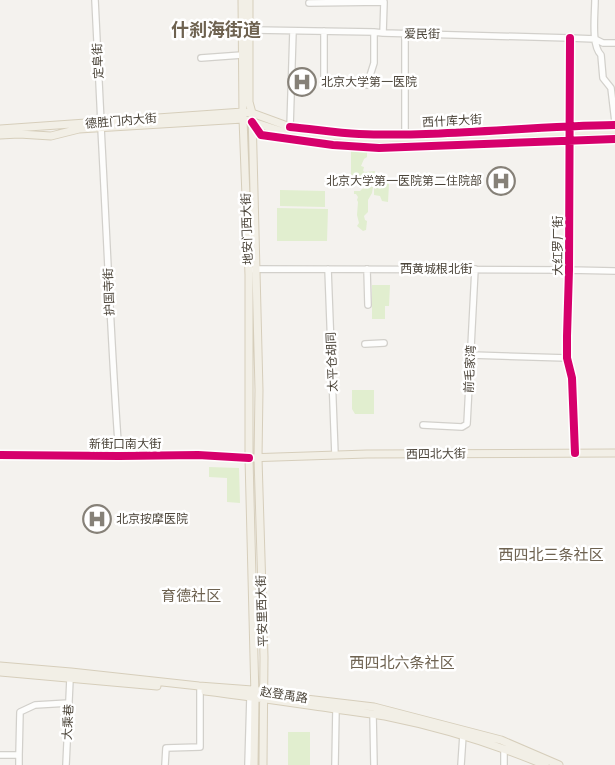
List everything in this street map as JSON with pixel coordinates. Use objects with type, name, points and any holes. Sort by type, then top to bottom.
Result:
[{"type":"main road","name":"地安门西大街","points":[[242,0],[243,116],[249,275],[249,458]]},
{"type":"main road","name":"地安门西大街","points":[[249,0],[249,102],[252,113],[259,390],[258,458]]},
{"type":"main road","name":"西什库大街","points":[[243,116],[252,113],[314,134],[374,139],[569,133],[615,135]]},
{"type":"main road","name":"德胜门内大街","points":[[0,129],[79,127],[243,116]]},
{"type":"main road","name":"西什库大街","points":[[243,116],[252,122],[290,134],[375,144],[408,144],[615,130]]},
{"type":"main road","name":"德胜门内大街","points":[[0,135],[51,136],[79,127]]},
{"type":"main road","name":"西四北大街","points":[[258,458],[335,455],[615,453]]},
{"type":"main road","name":"新街口南大街","points":[[0,455],[198,455],[258,458]]},
{"type":"main road","name":"平安里西大街","points":[[249,458],[254,765]]},
{"type":"main road","name":"平安里西大街","points":[[258,458],[263,765]]},
{"type":"main road","name":"赵登禹路","points":[[0,666],[199,686],[253,695]]},
{"type":"main road","name":"赵登禹路","points":[[0,672],[253,695],[263,694],[374,707],[501,740],[559,765]]},
{"type":"main road","name":"赵登禹路","points":[[263,694],[336,709],[373,714],[463,735],[504,748],[545,765]]},
{"type":"street","name":"定阜街","points":[[95,0],[101,125]]},
{"type":"street","points":[[595,0],[595,39],[597,51],[601,55],[602,78],[611,88],[615,124]]},
{"type":"street","points":[[309,3],[384,2],[382,33]]},
{"type":"street","name":"爱民街","points":[[249,30],[570,38],[595,39],[603,43],[615,43]]},
{"type":"street","points":[[290,127],[293,31]]},
{"type":"street","points":[[324,32],[324,80]]},
{"type":"street","points":[[367,85],[374,63],[374,32]]},
{"type":"street","points":[[405,34],[405,134]]},
{"type":"street","name":"大红罗厂街","points":[[570,38],[567,358],[572,378],[575,453]]},
{"type":"street","points":[[201,58],[242,55]]},
{"type":"street","name":"西什库大街","points":[[569,133],[615,124]]},
{"type":"street","name":"护国寺街","points":[[101,125],[108,247],[109,321],[119,456]]},
{"type":"street","name":"西什库大街","points":[[290,127],[356,134],[569,133],[615,140]]},
{"type":"street","points":[[249,275],[256,268]]},
{"type":"street","name":"西黄城根北街","points":[[256,268],[615,271]]},
{"type":"street","name":"太平仓胡同","points":[[328,269],[335,455]]},
{"type":"street","points":[[367,269],[368,305]]},
{"type":"street","name":"前毛家湾","points":[[423,425],[462,427],[466,424],[475,269]]},
{"type":"street","points":[[365,344],[384,343]]},
{"type":"street","points":[[470,355],[567,358]]},
{"type":"street","name":"大乘巷","points":[[66,765],[70,679]]},
{"type":"street","points":[[165,765],[166,748],[200,747],[200,690]]},
{"type":"street","points":[[248,765],[253,695]]},
{"type":"street","points":[[19,765],[20,712],[35,705],[69,703]]},
{"type":"street","points":[[335,765],[336,709]]},
{"type":"street","points":[[373,714],[374,765]]},
{"type":"street","points":[[461,765],[463,735]]},
{"type":"street","points":[[504,748],[504,765]]},
{"type":"street","points":[[0,755],[19,755]]},
{"type":"green space","points":[[351,150],[367,151],[367,157],[361,166],[364,167],[363,171],[375,171],[374,176],[363,183],[358,183],[358,175],[351,175]]},
{"type":"green space","points":[[384,180],[389,184],[388,202],[382,201],[380,196],[374,195],[374,187],[382,187]]},
{"type":"green space","points":[[373,187],[368,200],[368,212],[364,216],[367,221],[366,230],[363,231],[357,226],[359,223],[357,215],[358,197],[354,194],[354,191]]},
{"type":"green space","points":[[280,190],[325,191],[325,207],[280,206]]},
{"type":"green space","points":[[277,208],[328,209],[327,241],[277,241]]},
{"type":"green space","points":[[372,285],[390,285],[389,306],[385,306],[385,319],[372,319]]},
{"type":"green space","points":[[352,390],[374,390],[374,414],[355,414],[352,409]]},
{"type":"green space","points":[[209,467],[239,468],[240,503],[227,502],[227,478],[209,477]]},
{"type":"green space","points":[[288,732],[310,732],[310,765],[288,765]]},
{"type":"cycle path","points":[[570,38],[567,358],[572,378],[575,453]]},
{"type":"cycle path","points":[[252,122],[261,135],[333,145],[379,148],[615,139]]},
{"type":"cycle path","points":[[290,127],[391,135],[615,125]]},
{"type":"cycle path","points":[[0,455],[198,455],[249,458]]},
{"type":"place","name":"北京大学第一医院","points":[[302,82]]},
{"type":"place","name":"北京大学第一医院第二住院部","points":[[501,181]]},
{"type":"place","name":"北京按摩医院","points":[[97,519]]},
{"type":"district","name":"什刹海街道","points":[[216,30]]},
{"type":"district","name":"西四北三条社区","points":[[551,555]]},
{"type":"district","name":"育德社区","points":[[191,596]]},
{"type":"district","name":"西四北六条社区","points":[[402,663]]}]
